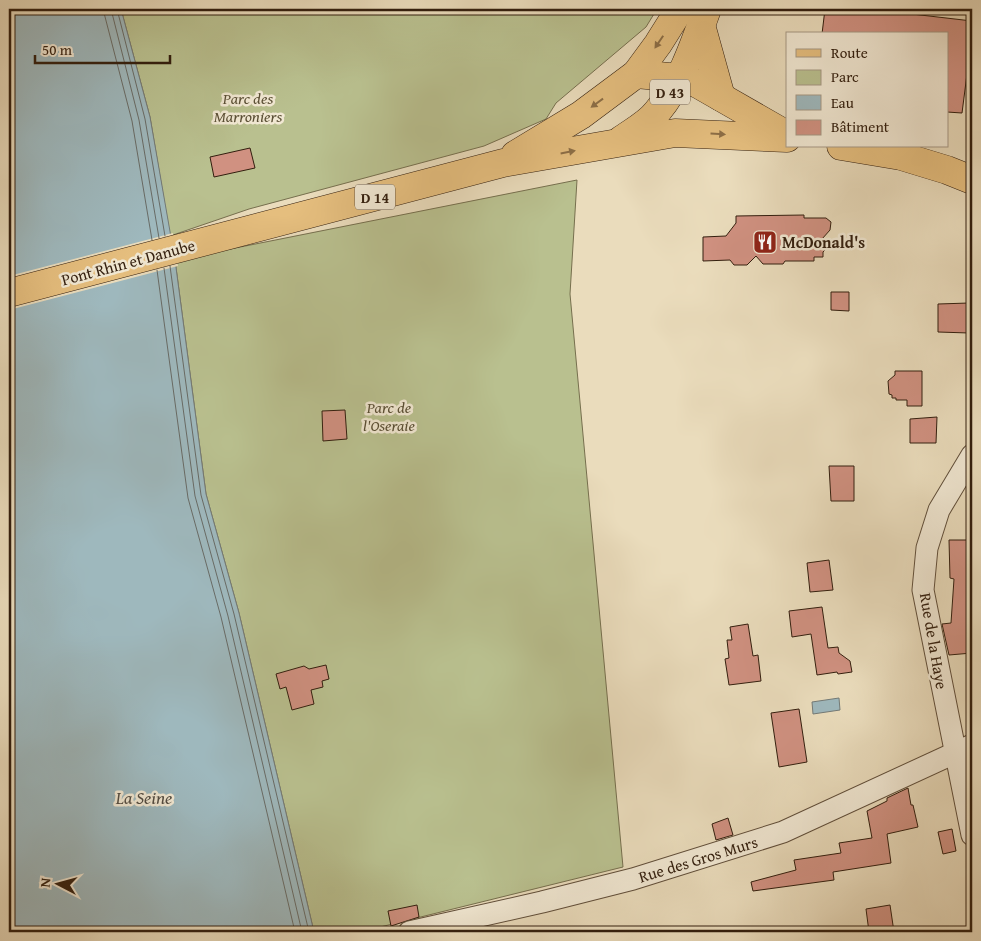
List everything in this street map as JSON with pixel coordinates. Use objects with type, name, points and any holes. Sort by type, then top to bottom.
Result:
[{"type":"main road","name":"D 43","points":[[636,74],[658,44],[696,14]]},
{"type":"main road","name":"D 43","points":[[617,142],[666,123],[680,78],[696,14]]},
{"type":"main road","points":[[696,14],[721,98]]},
{"type":"main road","points":[[636,74],[680,78],[698,84],[786,136]]},
{"type":"main road","points":[[636,74],[666,123],[786,137]]},
{"type":"main road","name":"D 14","points":[[503,163],[581,115],[636,74]]},
{"type":"main road","name":"D 14","points":[[503,163],[617,142]]},
{"type":"main road","points":[[853,148],[901,156],[972,180]]},
{"type":"main road","name":"Pont Rhin et Danube","points":[[9,293],[503,163]]},
{"type":"street","name":"Rue de la Haye","points":[[972,455],[939,510],[927,548],[923,590],[964,750],[972,836]]},
{"type":"street","name":"Rue des Gros Murs","points":[[409,932],[633,879],[717,854],[783,832],[964,750]]},
{"type":"green space","name":"Parc des Marroniers","points":[[121,9],[657,9],[646,27],[556,103],[546,119],[484,146],[249,209],[170,236],[150,117]]},
{"type":"green space","name":"Parc de l'Oseraie","points":[[577,180],[570,294],[623,867],[360,932],[314,932],[239,613],[206,494],[175,260]]},
{"type":"water","name":"La Seine","points":[[9,9],[121,9],[150,117],[175,260],[206,494],[239,613],[314,932],[9,932]]},
{"type":"water","points":[[839,698],[840,710],[813,714],[812,702]]},
{"type":"pier","points":[[173,233],[178,266],[9,310],[9,276]]},
{"type":"building","points":[[825,9],[869,9],[972,21],[972,35],[962,113],[948,112],[948,32],[822,32]]},
{"type":"building","points":[[250,148],[255,168],[214,177],[210,157]]},
{"type":"building","name":"McDonald's","points":[[804,215],[804,218],[826,218],[831,222],[830,230],[822,239],[829,246],[823,252],[823,257],[814,257],[814,261],[785,261],[783,264],[763,264],[756,256],[747,265],[734,265],[730,260],[703,261],[703,237],[726,236],[736,223],[736,216]]},
{"type":"building","points":[[831,292],[849,292],[849,311],[831,310]]},
{"type":"building","points":[[969,303],[969,333],[938,332],[938,304]]},
{"type":"building","points":[[895,371],[922,371],[922,406],[907,406],[907,400],[892,398],[892,395],[889,394],[888,381],[895,375]]},
{"type":"building","points":[[345,410],[347,439],[323,441],[322,411]]},
{"type":"building","points":[[937,417],[936,443],[910,443],[910,419]]},
{"type":"building","points":[[829,466],[854,466],[854,501],[831,501]]},
{"type":"building","points":[[949,540],[972,540],[972,653],[949,655],[942,624],[951,623],[954,579],[950,578]]},
{"type":"building","points":[[829,560],[833,590],[810,592],[807,563]]},
{"type":"building","points":[[822,607],[828,648],[838,647],[839,653],[850,661],[852,672],[817,675],[811,634],[792,637],[789,611]]},
{"type":"building","points":[[748,624],[753,656],[758,655],[761,681],[729,685],[725,659],[729,658],[727,640],[732,640],[730,627]]},
{"type":"building","points":[[326,665],[329,679],[322,681],[323,687],[311,690],[314,704],[292,710],[286,687],[280,689],[276,674],[304,666],[309,669]]},
{"type":"building","points":[[799,709],[807,762],[779,767],[771,713]]},
{"type":"building","points":[[908,788],[918,827],[887,834],[891,863],[833,872],[834,880],[753,891],[751,882],[796,870],[794,860],[841,853],[839,843],[872,838],[867,811],[887,801],[887,798]]},
{"type":"building","points":[[728,818],[733,835],[716,840],[712,824]]},
{"type":"building","points":[[952,829],[956,851],[943,854],[938,832]]},
{"type":"building","points":[[417,905],[419,917],[391,926],[388,911]]},
{"type":"building","points":[[890,905],[894,932],[869,932],[866,909]]},
{"type":"place","name":"McDonald's","points":[[765,242]]}]
